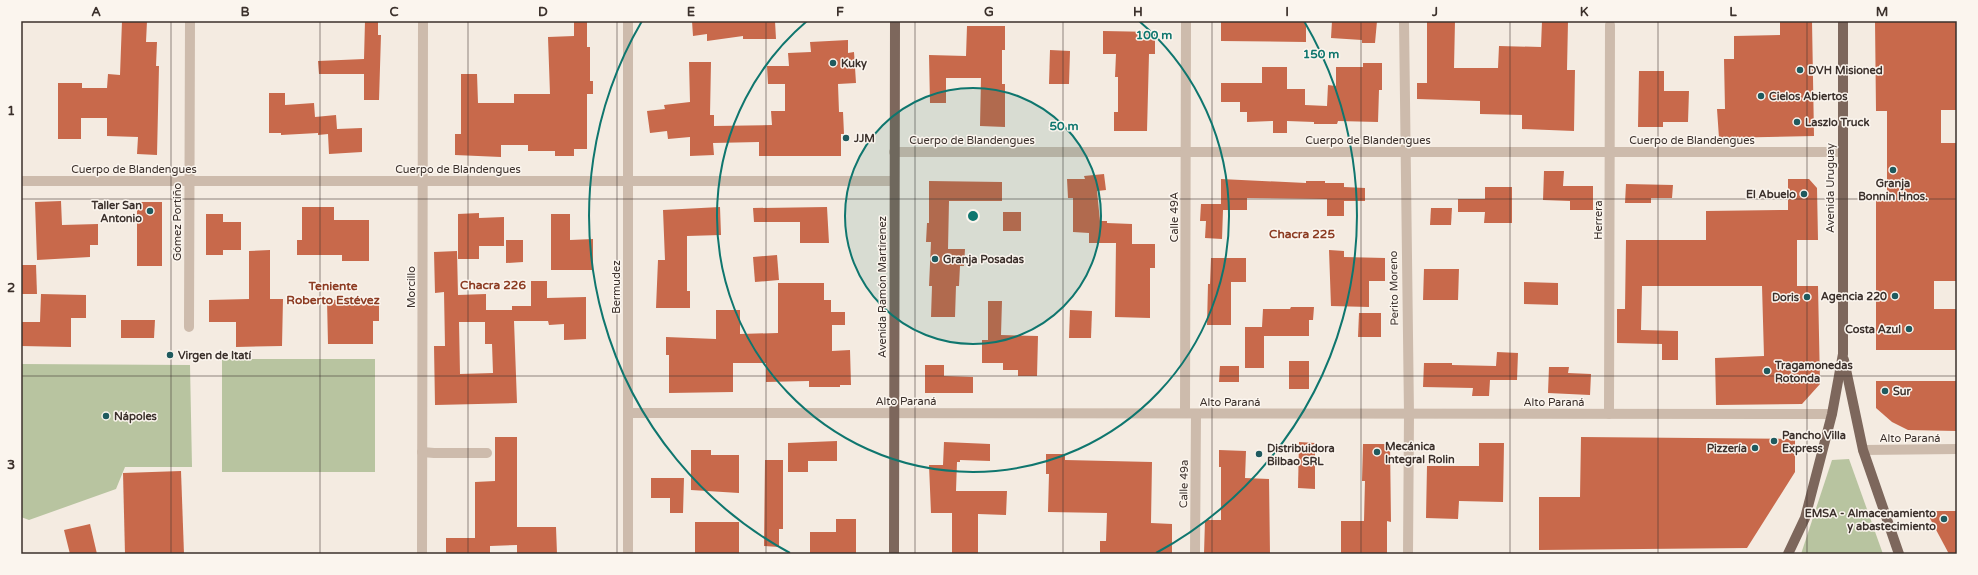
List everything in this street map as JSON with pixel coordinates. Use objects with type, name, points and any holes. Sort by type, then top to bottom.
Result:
[{"type":"main road","name":"Avenida Ramón Martirenez","points":[[894,554],[895,21]]},
{"type":"main road","name":"Avenida Uruguay","points":[[1788,554],[1805,518],[1832,414],[1843,354],[1843,21]]},
{"type":"main road","name":"Avenida Uruguay","points":[[1843,354],[1863,450],[1899,554]]},
{"type":"street","name":"Gómez Portiño","points":[[189,327],[190,21]]},
{"type":"street","name":"Morcillo","points":[[422,554],[423,21]]},
{"type":"street","name":"Bermudez","points":[[628,21],[628,554]]},
{"type":"street","name":"Calle 49A","points":[[1185,414],[1186,21]]},
{"type":"street","name":"Perito Moreno","points":[[1404,21],[1404,152],[1409,414],[1408,554]]},
{"type":"street","name":"Herrera","points":[[1610,25],[1610,414]]},
{"type":"street","name":"Cuerpo de Blandengues","points":[[894,152],[1842,152]]},
{"type":"street","name":"Cuerpo de Blandengues","points":[[21,181],[894,181]]},
{"type":"street","name":"Alto Paraná","points":[[628,413],[1832,414]]},
{"type":"street","name":"Calle 49a","points":[[1195,554],[1196,414]]},
{"type":"street","name":"Alto Paraná","points":[[1863,450],[1957,449]]},
{"type":"street","points":[[422,452],[487,453]]},
{"type":"green space","points":[[222,359],[375,359],[375,472],[222,472]]},
{"type":"green space","name":"Nápoles","points":[[21,364],[190,365],[192,467],[125,467],[116,489],[29,520],[21,517]]},
{"type":"green space","points":[[1849,459],[1883,554],[1801,554],[1832,460]]},
{"type":"building","points":[[122,21],[147,21],[146,42],[157,42],[156,66],[159,66],[157,155],[137,154],[138,137],[107,136],[107,118],[81,118],[81,139],[58,139],[58,83],[82,83],[82,88],[107,88],[108,74],[120,75]]},
{"type":"building","points":[[365,21],[378,21],[378,35],[381,35],[379,100],[364,100],[364,74],[319,74],[318,61],[364,59]]},
{"type":"building","points":[[574,21],[587,21],[587,47],[590,47],[590,81],[593,81],[593,94],[587,94],[587,149],[574,149],[574,156],[555,156],[555,151],[528,151],[528,145],[501,145],[501,157],[455,155],[455,134],[461,134],[461,74],[477,74],[478,103],[514,103],[514,94],[550,94],[548,37],[574,36]]},
{"type":"building","points":[[692,21],[775,21],[776,39],[743,39],[743,36],[707,41],[707,34],[693,36]]},
{"type":"building","points":[[1221,21],[1306,21],[1306,42],[1221,41]]},
{"type":"building","points":[[1332,21],[1377,21],[1375,43],[1362,43],[1362,40],[1331,38]]},
{"type":"building","points":[[1427,21],[1455,21],[1454,68],[1498,68],[1499,46],[1541,47],[1542,21],[1568,21],[1567,70],[1575,70],[1574,131],[1522,129],[1522,115],[1480,114],[1480,101],[1417,99],[1417,83],[1427,83]]},
{"type":"building","points":[[1780,21],[1812,21],[1814,136],[1719,138],[1717,109],[1725,109],[1724,59],[1734,59],[1734,36],[1780,35]]},
{"type":"building","points":[[1875,21],[1957,21],[1957,110],[1941,110],[1941,143],[1957,143],[1957,281],[1934,281],[1934,309],[1957,309],[1957,350],[1876,350],[1876,197],[1887,197],[1887,111],[1876,111]]},
{"type":"building","points":[[967,26],[1005,26],[1005,50],[1002,50],[1002,84],[1005,84],[1005,127],[980,126],[981,78],[946,78],[946,103],[930,103],[929,55],[966,56]]},
{"type":"building","points":[[1103,31],[1155,32],[1155,54],[1149,54],[1147,131],[1114,131],[1114,112],[1118,112],[1118,77],[1115,77],[1116,54],[1103,54]]},
{"type":"building","points":[[848,40],[848,53],[854,52],[856,83],[838,84],[839,112],[843,112],[844,134],[841,134],[841,156],[759,156],[759,142],[713,143],[714,155],[690,156],[690,137],[668,139],[667,131],[650,133],[647,111],[665,109],[664,105],[690,102],[689,62],[711,62],[710,115],[714,115],[714,126],[772,125],[771,111],[785,111],[785,84],[768,84],[767,66],[789,66],[788,53],[811,52],[810,42]]},
{"type":"building","points":[[1050,50],[1070,51],[1069,84],[1049,84]]},
{"type":"building","points":[[1363,63],[1382,63],[1382,90],[1379,90],[1378,122],[1338,121],[1337,124],[1314,124],[1314,122],[1287,121],[1287,133],[1273,133],[1273,121],[1247,122],[1247,112],[1240,112],[1240,102],[1221,102],[1221,83],[1262,83],[1262,67],[1287,67],[1287,89],[1305,89],[1305,105],[1327,106],[1328,85],[1336,86],[1336,67],[1363,67]]},
{"type":"building","points":[[1639,71],[1664,71],[1664,91],[1689,91],[1688,122],[1663,122],[1663,127],[1638,127]]},
{"type":"building","points":[[269,93],[285,93],[285,105],[314,103],[315,117],[336,115],[337,129],[362,128],[362,152],[329,154],[328,134],[318,135],[318,133],[281,135],[281,133],[269,133]]},
{"type":"building","points":[[1544,171],[1564,171],[1563,186],[1593,186],[1593,210],[1570,210],[1570,201],[1543,200]]},
{"type":"building","points":[[1104,174],[1106,190],[1097,191],[1100,221],[1107,221],[1107,223],[1132,224],[1132,244],[1155,244],[1155,268],[1150,268],[1150,318],[1115,317],[1116,243],[1089,243],[1089,233],[1073,232],[1073,198],[1068,198],[1067,179],[1085,179],[1084,176]]},
{"type":"building","points":[[1221,179],[1306,183],[1306,181],[1325,181],[1325,183],[1344,183],[1344,187],[1365,188],[1365,201],[1344,201],[1344,216],[1327,216],[1327,199],[1247,198],[1247,210],[1223,210],[1222,239],[1205,238],[1206,221],[1200,221],[1201,204],[1221,204]]},
{"type":"building","points":[[1788,179],[1809,179],[1817,188],[1818,240],[1797,240],[1797,286],[1818,286],[1820,384],[1802,404],[1716,405],[1715,358],[1764,356],[1762,286],[1642,286],[1641,330],[1678,331],[1678,360],[1662,360],[1662,344],[1617,343],[1617,309],[1625,309],[1626,240],[1706,240],[1706,211],[1788,210]]},
{"type":"building","points":[[929,181],[1002,182],[1002,201],[949,201],[948,249],[965,249],[964,266],[960,266],[959,286],[956,286],[955,317],[931,317],[932,286],[929,286],[931,242],[926,242],[927,223],[929,223]]},
{"type":"building","points":[[1626,184],[1673,185],[1672,198],[1651,198],[1651,203],[1625,203]]},
{"type":"building","points":[[1485,187],[1512,187],[1512,223],[1484,223],[1485,212],[1458,212],[1458,199],[1485,199]]},
{"type":"building","points":[[61,201],[62,225],[98,224],[98,245],[90,245],[90,257],[37,260],[35,202]]},
{"type":"building","points":[[137,202],[162,202],[162,266],[137,266]]},
{"type":"building","points":[[302,207],[334,207],[334,220],[369,220],[369,261],[342,261],[342,255],[297,255],[297,240],[302,240]]},
{"type":"building","points":[[720,207],[721,235],[687,236],[687,291],[690,291],[690,308],[656,308],[658,260],[665,260],[663,210]]},
{"type":"building","points":[[827,207],[829,243],[800,243],[800,222],[754,222],[753,208]]},
{"type":"building","points":[[1431,208],[1452,208],[1451,225],[1430,225]]},
{"type":"building","points":[[1003,212],[1021,212],[1021,231],[1003,231]]},
{"type":"building","points":[[479,213],[479,218],[504,217],[504,246],[479,246],[479,259],[458,259],[458,214]]},
{"type":"building","points":[[206,214],[223,214],[223,222],[241,222],[241,250],[223,250],[223,255],[206,255]]},
{"type":"building","points":[[551,214],[570,214],[570,240],[593,239],[593,270],[551,270]]},
{"type":"building","points":[[506,240],[523,240],[523,262],[506,263]]},
{"type":"building","points":[[270,250],[270,299],[283,299],[282,346],[236,347],[236,322],[209,322],[209,300],[249,299],[249,251]]},
{"type":"building","points":[[1329,250],[1344,251],[1344,257],[1385,258],[1385,281],[1369,281],[1369,307],[1331,306]]},
{"type":"building","points":[[457,251],[458,295],[486,294],[486,310],[512,310],[512,306],[531,306],[531,281],[547,281],[547,298],[586,297],[586,339],[564,340],[564,324],[549,325],[548,321],[514,321],[517,403],[435,405],[434,346],[445,346],[444,292],[435,293],[434,252]],"holes":[[[459,322],[485,322],[485,344],[492,344],[493,373],[460,374]]]},
{"type":"building","points":[[777,255],[779,280],[755,282],[753,257]]},
{"type":"building","points":[[1211,258],[1246,258],[1246,282],[1231,282],[1231,325],[1207,325],[1208,284],[1210,284]]},
{"type":"building","points":[[21,265],[36,265],[37,294],[21,294]]},
{"type":"building","points":[[1424,269],[1459,269],[1458,300],[1423,300]]},
{"type":"building","points":[[1524,282],[1558,283],[1558,305],[1524,304]]},
{"type":"building","points":[[778,283],[824,283],[824,300],[831,300],[831,312],[845,312],[845,325],[832,325],[832,351],[850,350],[851,385],[840,385],[840,387],[809,387],[809,381],[766,382],[766,363],[733,363],[733,392],[669,393],[669,355],[666,355],[666,337],[716,339],[716,310],[740,310],[740,334],[778,333]]},
{"type":"building","points":[[41,294],[86,295],[86,318],[71,318],[71,347],[21,346],[21,322],[40,322]]},
{"type":"building","points":[[379,299],[379,321],[373,321],[373,344],[328,344],[327,300]]},
{"type":"building","points":[[988,301],[1002,301],[1001,335],[1038,336],[1037,376],[1018,376],[1018,370],[1003,370],[1003,363],[982,363],[982,340],[988,340]]},
{"type":"building","points":[[1291,307],[1314,307],[1313,320],[1309,320],[1309,336],[1264,336],[1264,368],[1245,368],[1245,327],[1262,327],[1263,309],[1290,309]]},
{"type":"building","points":[[1070,310],[1092,311],[1091,338],[1069,338]]},
{"type":"building","points":[[1359,313],[1381,313],[1381,337],[1358,337]]},
{"type":"building","points":[[121,320],[155,320],[154,338],[121,338]]},
{"type":"building","points":[[1497,352],[1518,353],[1517,380],[1490,380],[1489,396],[1472,396],[1473,388],[1423,387],[1424,363],[1496,366]]},
{"type":"building","points":[[1289,361],[1309,361],[1309,389],[1289,389]]},
{"type":"building","points":[[925,365],[944,365],[944,376],[973,377],[973,393],[925,393]]},
{"type":"building","points":[[1220,366],[1239,366],[1239,382],[1219,382]]},
{"type":"building","points":[[1549,367],[1569,367],[1568,373],[1591,374],[1590,395],[1548,393]]},
{"type":"building","points":[[1876,381],[1957,381],[1957,431],[1908,430],[1892,422],[1876,408]]},
{"type":"building","points":[[495,437],[517,437],[517,527],[556,527],[557,554],[517,554],[517,545],[490,546],[490,554],[446,554],[446,538],[475,538],[475,482],[495,481]]},
{"type":"building","points":[[1581,437],[1795,439],[1795,472],[1747,548],[1539,550],[1539,497],[1580,497]]},
{"type":"building","points":[[837,441],[837,461],[808,461],[808,472],[788,472],[788,443]]},
{"type":"building","points":[[944,442],[990,444],[990,461],[960,460],[960,462],[957,462],[956,491],[1007,491],[1006,515],[978,514],[978,554],[952,554],[952,513],[931,513],[929,465],[943,465]]},
{"type":"building","points":[[1299,442],[1315,443],[1315,489],[1298,488]]},
{"type":"building","points":[[1479,443],[1504,443],[1503,502],[1459,501],[1458,519],[1426,518],[1427,466],[1479,466]]},
{"type":"building","points":[[1363,444],[1390,444],[1391,522],[1387,521],[1387,554],[1341,554],[1341,521],[1364,521],[1365,481],[1362,481]]},
{"type":"building","points":[[691,450],[711,450],[711,455],[739,455],[739,493],[691,490]]},
{"type":"building","points":[[1219,450],[1246,451],[1245,478],[1269,479],[1270,554],[1204,554],[1205,520],[1221,520],[1221,467],[1219,467]]},
{"type":"building","points":[[1046,454],[1065,454],[1065,460],[1152,462],[1151,523],[1172,524],[1172,554],[1100,554],[1100,541],[1106,541],[1107,513],[1048,512],[1049,474],[1046,474]]},
{"type":"building","points":[[765,460],[783,460],[783,529],[779,529],[779,547],[764,546]]},
{"type":"building","points":[[181,471],[184,554],[125,554],[123,473]]},
{"type":"building","points":[[651,478],[684,478],[683,513],[670,513],[670,498],[651,498]]},
{"type":"building","points":[[1926,511],[1957,511],[1957,554],[1949,554]]},
{"type":"building","points":[[836,519],[856,519],[856,554],[810,554],[810,532],[836,532]]},
{"type":"building","points":[[695,522],[739,522],[739,554],[695,554]]},
{"type":"building","points":[[90,524],[97,554],[70,554],[64,530]]},
{"type":"place","name":"Kuky","points":[[833,63]]},
{"type":"place","name":"DVH Misioned","points":[[1800,70]]},
{"type":"place","name":"Cielos Abiertos","points":[[1761,96]]},
{"type":"place","name":"Laszlo Truck","points":[[1797,122]]},
{"type":"place","name":"JJM","points":[[846,138]]},
{"type":"place","name":"Granja Bonnin Hnos.","points":[[1893,170]]},
{"type":"place","name":"El Abuelo","points":[[1804,194]]},
{"type":"place","name":"Taller San Antonio","points":[[150,211]]},
{"type":"place","name":"Granja Posadas","points":[[935,259]]},
{"type":"place","name":"Agencia 220","points":[[1895,296]]},
{"type":"place","name":"Doris","points":[[1807,297]]},
{"type":"place","name":"Costa Azul","points":[[1909,329]]},
{"type":"place","name":"Virgen de Itatí","points":[[170,355]]},
{"type":"place","name":"Tragamonedas Rotonda","points":[[1767,371]]},
{"type":"place","name":"Sur","points":[[1885,391]]},
{"type":"place","name":"Nápoles","points":[[106,416]]},
{"type":"place","name":"Pancho Villa Express","points":[[1774,441]]},
{"type":"place","name":"Pizzería","points":[[1755,448]]},
{"type":"place","name":"Mecánica Integral Rolin","points":[[1377,452]]},
{"type":"place","name":"Distribuidora Bilbao SRL","points":[[1259,454]]},
{"type":"place","name":"EMSA - Almacenamiento y abastecimiento","points":[[1944,519]]},
{"type":"district","name":"Chacra 225","points":[[1302,234]]},
{"type":"district","name":"Chacra 226","points":[[493,285]]},
{"type":"district","name":"Teniente Roberto Estévez","points":[[333,293]]}]
